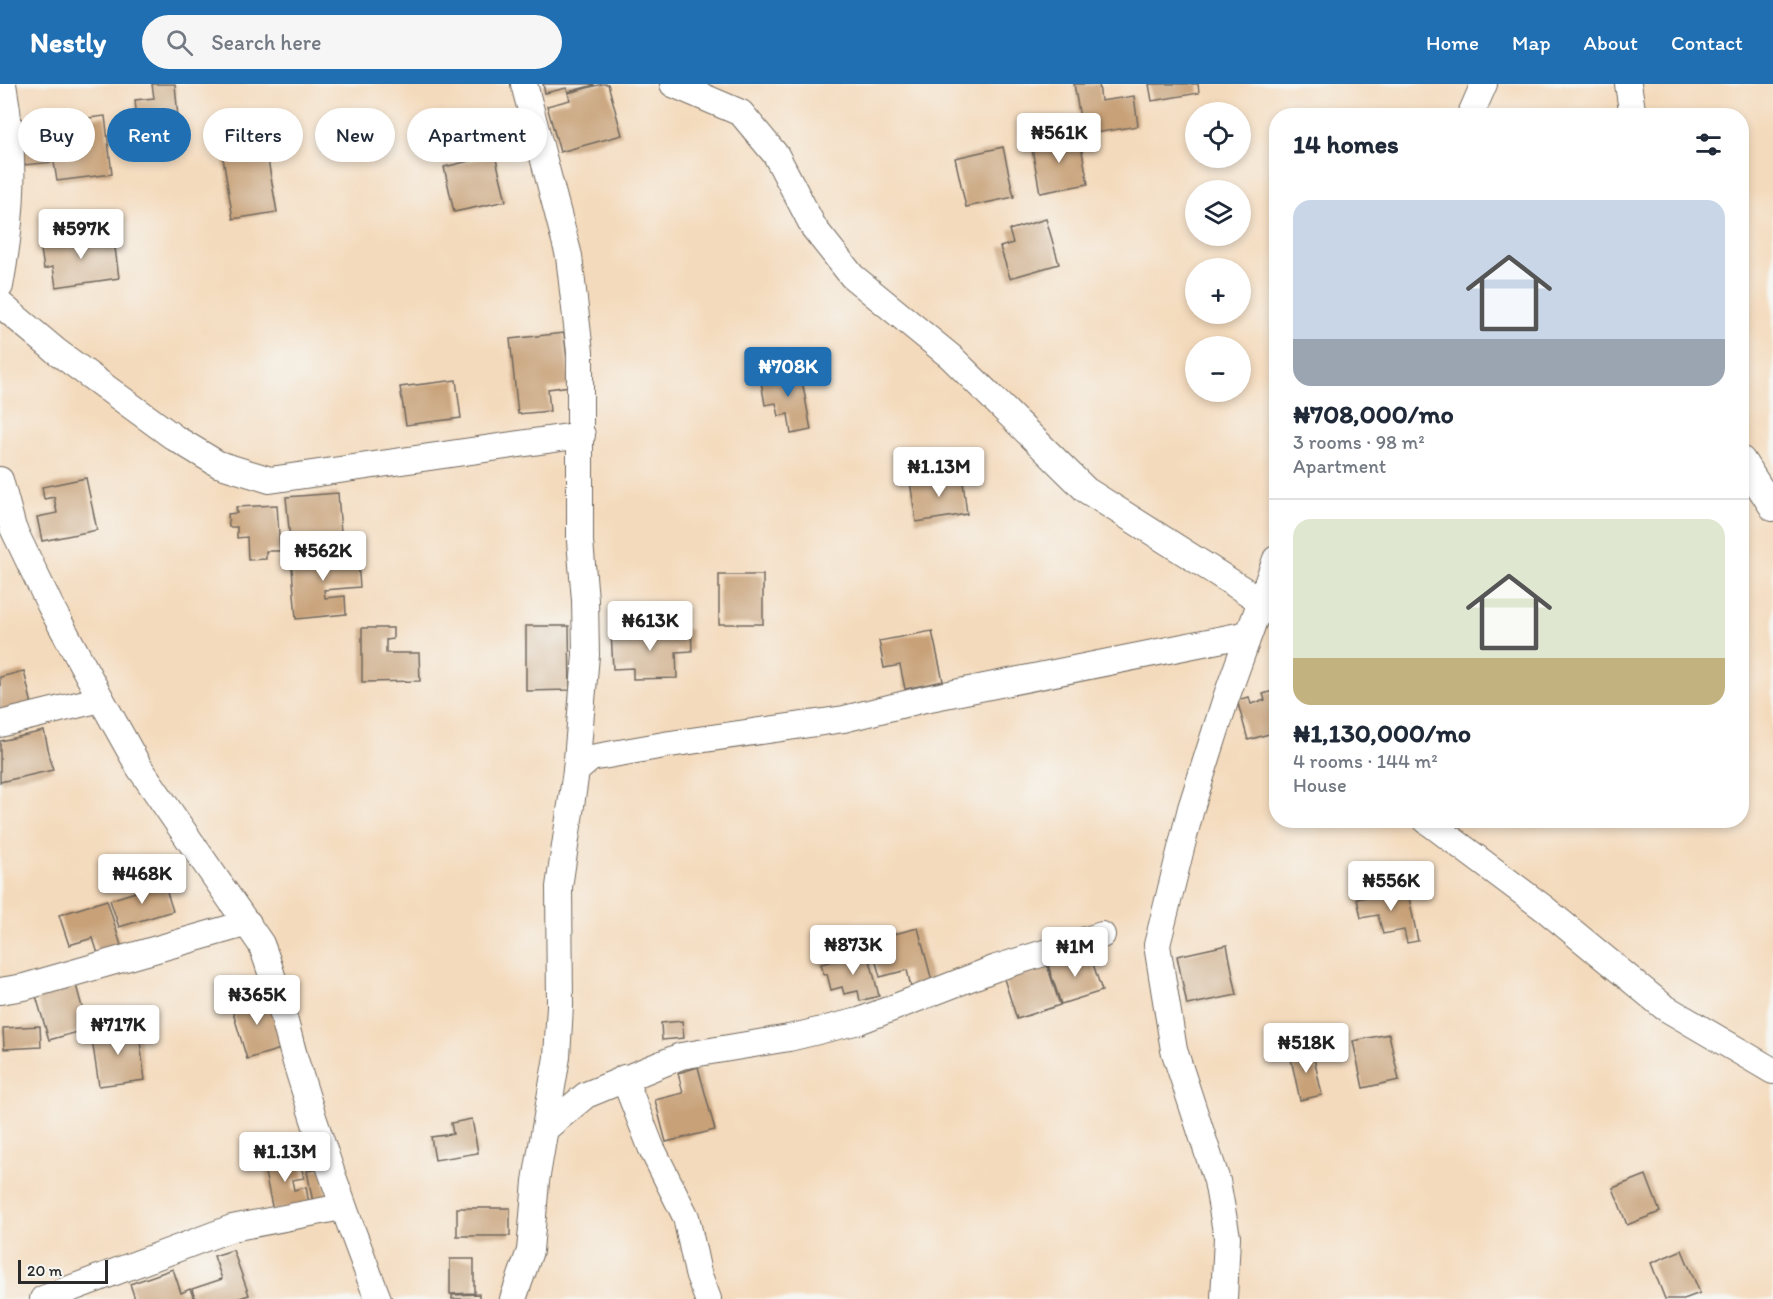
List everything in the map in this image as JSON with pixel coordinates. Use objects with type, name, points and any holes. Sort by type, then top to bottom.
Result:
[{"type":"street","points":[[0,286],[10,229],[3,84]]},
{"type":"street","points":[[513,1299],[530,1251],[536,1181],[558,1037],[559,887],[576,771],[586,655],[585,600],[580,541],[582,435],[580,352],[569,256],[525,84]]},
{"type":"street","points":[[673,84],[741,113],[776,155],[814,228],[852,276],[951,357],[1086,490],[1269,608],[1248,634],[1191,808],[1157,945],[1174,1050],[1217,1181],[1227,1237],[1224,1299]]},
{"type":"street","points":[[1474,108],[1484,84]]},
{"type":"street","points":[[1628,84],[1632,108]]},
{"type":"street","points":[[0,304],[56,351],[175,438],[218,464],[270,480],[582,435]]},
{"type":"street","points":[[1749,471],[1773,508]]},
{"type":"street","points":[[0,480],[13,528],[50,605],[101,699],[140,767],[261,944],[274,976],[297,1065],[342,1207],[378,1299]]},
{"type":"street","points":[[576,771],[591,758],[670,744],[844,719],[925,699],[1248,634]]},
{"type":"street","points":[[0,724],[101,699]]},
{"type":"street","points":[[1437,828],[1545,909],[1664,1007],[1773,1071]]},
{"type":"street","points":[[0,991],[24,987],[248,923]]},
{"type":"street","points":[[545,1129],[586,1095],[624,1077],[681,1056],[789,1038],[858,1021],[996,968],[1102,935]]},
{"type":"street","points":[[624,1077],[651,1147],[686,1217],[698,1273],[708,1299]]},
{"type":"street","points":[[43,1299],[232,1228],[342,1207]]},
{"type":"building","points":[[152,84],[175,84],[177,108],[136,108],[135,100],[154,98]]},
{"type":"building","points":[[543,84],[594,85],[568,92],[566,88],[545,93]]},
{"type":"building","points":[[608,84],[622,135],[560,152],[547,106],[570,100],[568,93]]},
{"type":"building","points":[[1074,84],[1099,84],[1101,101],[1134,96],[1138,126],[1083,135]]},
{"type":"building","points":[[1149,84],[1198,84],[1199,93],[1152,101]]},
{"type":"building","points":[[105,116],[107,162],[111,162],[112,174],[57,181],[54,162],[95,162],[95,117]]},
{"type":"building","points":[[1079,135],[1088,184],[1040,193],[1031,143]]},
{"type":"building","points":[[1003,147],[1014,197],[966,207],[955,158]]},
{"type":"building","points":[[24,162],[54,162],[24,165]]},
{"type":"building","points":[[224,162],[268,162],[277,212],[233,219]]},
{"type":"building","points":[[465,162],[497,162],[506,201],[454,212],[444,167]]},
{"type":"building","points":[[1046,219],[1059,264],[1010,278],[1000,247],[1013,243],[1009,230]]},
{"type":"building","points":[[113,233],[119,278],[56,287],[53,267],[44,269],[40,243]]},
{"type":"building","points":[[564,333],[570,386],[548,389],[550,411],[518,414],[510,339]]},
{"type":"building","points":[[800,369],[811,430],[791,434],[788,414],[779,416],[776,403],[765,405],[760,376]]},
{"type":"building","points":[[456,380],[461,418],[406,425],[400,387]]},
{"type":"building","points":[[962,474],[967,514],[916,522],[910,481]]},
{"type":"building","points":[[86,478],[97,530],[42,541],[37,517],[57,513],[54,497],[44,499],[42,487]]},
{"type":"building","points":[[338,493],[342,546],[291,550],[286,497]]},
{"type":"building","points":[[277,505],[280,551],[266,551],[266,559],[248,560],[247,537],[237,538],[237,527],[229,527],[228,514],[237,513],[236,507]]},
{"type":"building","points":[[357,550],[360,587],[324,590],[325,598],[345,596],[346,614],[296,619],[291,556]]},
{"type":"building","points":[[719,575],[763,575],[763,624],[719,624]]},
{"type":"building","points":[[526,626],[569,626],[570,690],[526,691]]},
{"type":"building","points":[[362,628],[393,628],[393,639],[386,640],[386,653],[419,653],[420,681],[362,682]]},
{"type":"building","points":[[691,629],[692,651],[676,652],[677,678],[633,679],[633,668],[613,669],[611,632]]},
{"type":"building","points":[[932,631],[943,681],[905,689],[900,665],[884,668],[879,641]]},
{"type":"building","points":[[24,671],[33,709],[0,717],[0,677]]},
{"type":"building","points":[[1269,692],[1269,734],[1248,740],[1237,700],[1249,697],[1251,704],[1265,700],[1263,694]]},
{"type":"building","points":[[44,731],[53,770],[0,782],[0,741]]},
{"type":"building","points":[[164,883],[173,911],[119,927],[110,900]]},
{"type":"building","points":[[1407,888],[1418,941],[1407,943],[1404,930],[1383,934],[1378,915],[1361,918],[1357,899]]},
{"type":"building","points":[[107,900],[123,952],[100,960],[93,938],[69,945],[59,915]]},
{"type":"building","points":[[918,928],[932,981],[911,987],[907,970],[880,977],[870,940]]},
{"type":"building","points":[[1227,945],[1237,995],[1187,1005],[1177,956]]},
{"type":"building","points":[[868,952],[879,996],[860,1001],[858,991],[844,994],[842,987],[831,990],[827,974],[824,975],[821,964]]},
{"type":"building","points":[[1089,952],[1102,991],[1061,1004],[1048,965]]},
{"type":"building","points":[[1047,965],[1060,1005],[1017,1019],[1004,979]]},
{"type":"building","points":[[76,985],[88,1029],[49,1040],[36,996]]},
{"type":"building","points":[[267,992],[284,1048],[247,1059],[230,1003]]},
{"type":"building","points":[[682,1021],[684,1038],[662,1040],[661,1023]]},
{"type":"building","points":[[40,1026],[41,1047],[4,1049],[3,1028]]},
{"type":"building","points":[[138,1026],[145,1080],[99,1086],[91,1033]]},
{"type":"building","points":[[1389,1034],[1399,1080],[1363,1088],[1353,1041]]},
{"type":"building","points":[[1312,1049],[1322,1095],[1300,1100],[1290,1054]]},
{"type":"building","points":[[698,1067],[715,1130],[666,1142],[655,1100],[683,1093],[678,1073]]},
{"type":"building","points":[[472,1119],[478,1153],[435,1160],[431,1137],[453,1134],[451,1123]]},
{"type":"building","points":[[299,1156],[304,1178],[292,1180],[294,1190],[306,1187],[309,1204],[273,1211],[263,1163]]},
{"type":"building","points":[[322,1169],[328,1200],[313,1203],[307,1171]]},
{"type":"building","points":[[1646,1175],[1660,1212],[1627,1225],[1613,1188]]},
{"type":"building","points":[[457,1208],[510,1208],[510,1236],[457,1236]]},
{"type":"building","points":[[233,1250],[249,1295],[237,1299],[195,1299],[192,1289],[222,1279],[214,1256]]},
{"type":"building","points":[[1682,1250],[1700,1293],[1684,1299],[1665,1299],[1651,1263]]},
{"type":"building","points":[[450,1259],[474,1259],[474,1293],[450,1294]]},
{"type":"building","points":[[173,1269],[181,1293],[190,1289],[194,1299],[135,1299],[130,1284]]},
{"type":"building","points":[[479,1294],[479,1299],[452,1299],[452,1295]]}]
